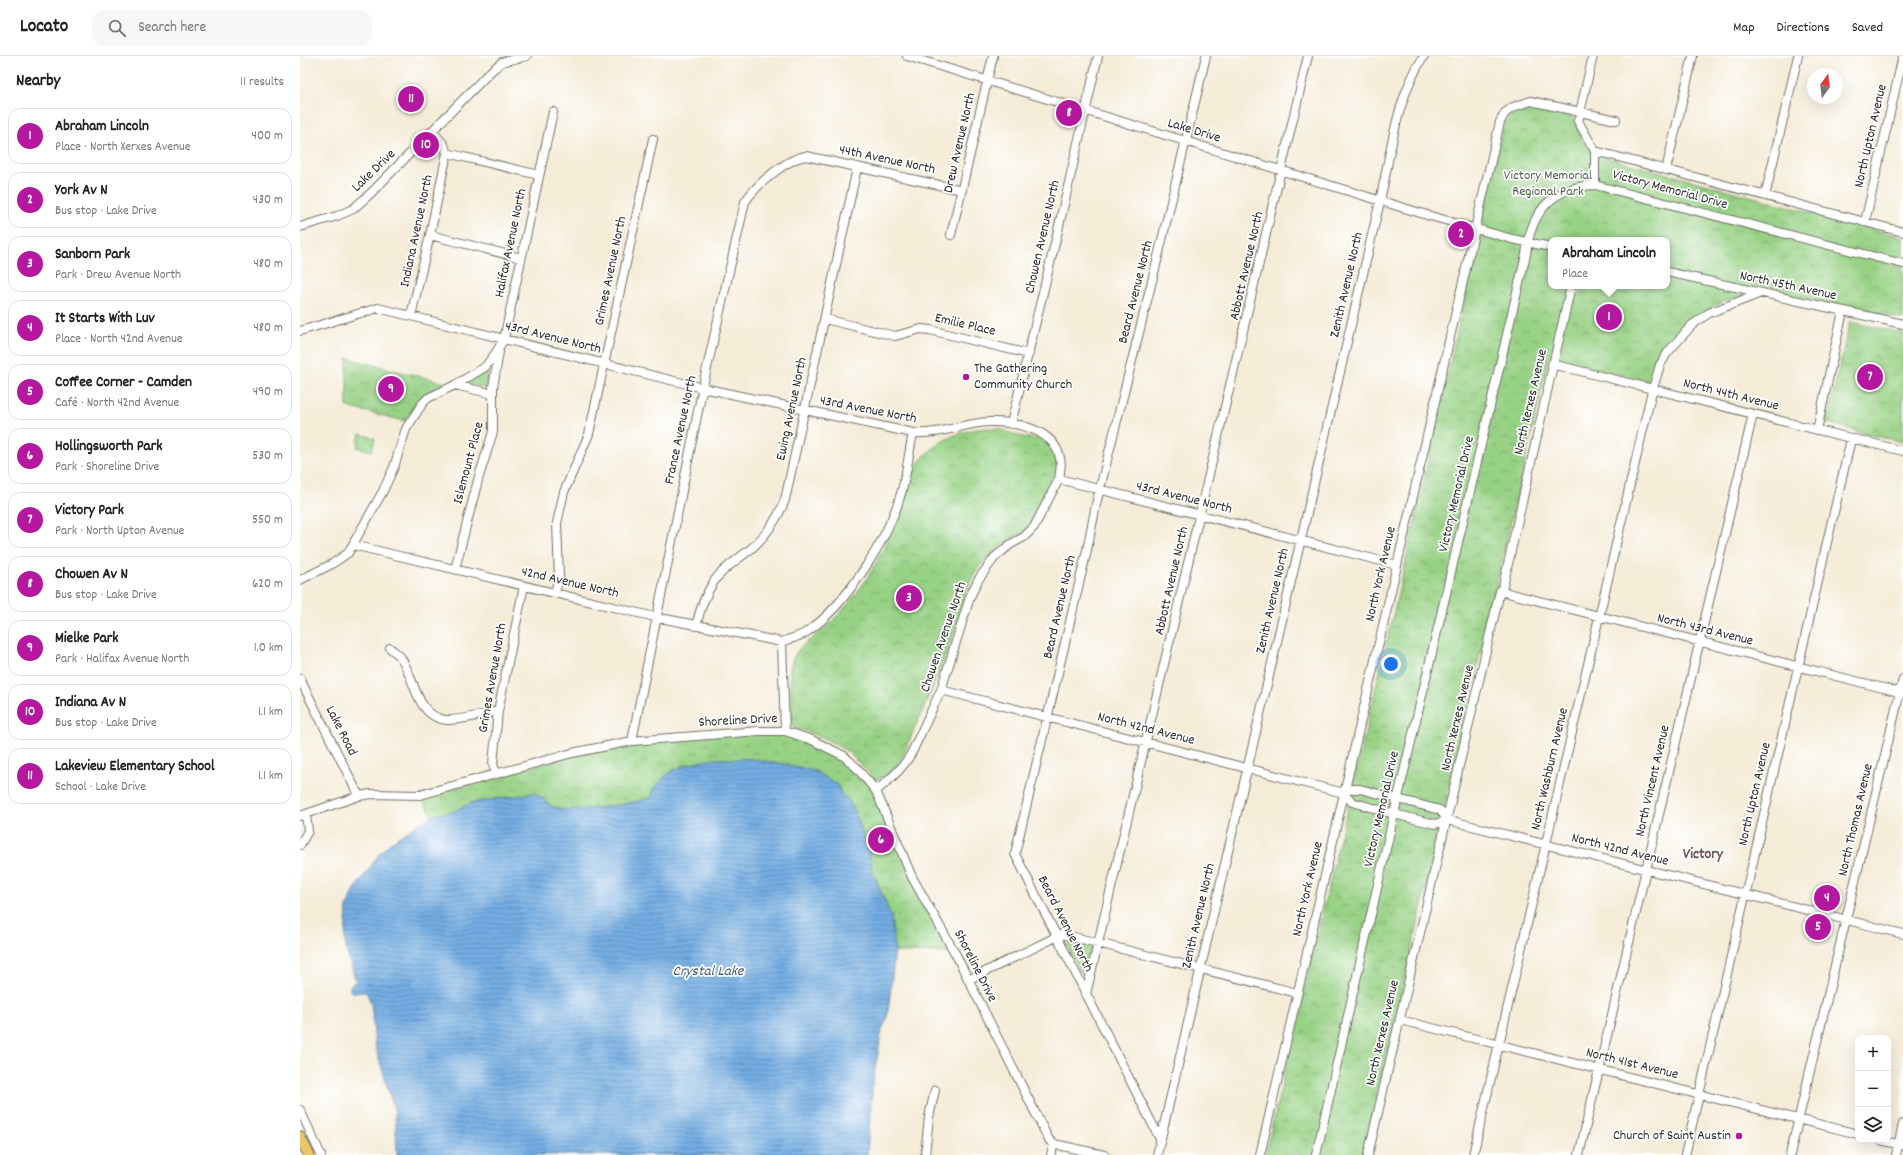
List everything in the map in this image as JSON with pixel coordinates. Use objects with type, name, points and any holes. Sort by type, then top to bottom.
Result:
[{"type":"main road","points":[[300,1137],[309,1155]]},
{"type":"street","name":"Lake Drive","points":[[300,227],[337,216],[353,209],[371,194],[501,59],[527,56]]},
{"type":"street","name":"Lake Drive","points":[[907,56],[1475,229]]},
{"type":"street","name":"Drew Avenue North","points":[[951,235],[993,56]]},
{"type":"street","name":"Chowen Avenue North","points":[[1011,424],[1029,354],[1098,56]]},
{"type":"street","name":"Beard Avenue North","points":[[1160,1139],[1015,854],[1099,490],[1156,265],[1182,150],[1186,142],[1206,56]]},
{"type":"street","name":"Abbott Avenue North","points":[[1086,994],[1147,743],[1308,56]]},
{"type":"street","name":"Zenith Avenue North","points":[[1157,1155],[1401,106],[1409,82],[1424,56]]},
{"type":"street","points":[[1593,56],[1578,121],[1595,150],[1595,185]]},
{"type":"street","points":[[1666,170],[1694,56]]},
{"type":"street","points":[[1766,196],[1798,56]]},
{"type":"street","name":"North Upton Avenue","points":[[1865,222],[1902,56]]},
{"type":"street","name":"North York Avenue","points":[[1260,1155],[1497,131],[1505,113],[1514,106],[1531,101],[1616,120]]},
{"type":"street","name":"Halifax Avenue North","points":[[300,580],[348,553],[383,491],[394,467],[406,429],[413,415],[428,398],[455,385],[485,367],[504,339],[553,112]]},
{"type":"street","points":[[433,131],[444,145],[447,153],[540,175]]},
{"type":"street","name":"Grimes Avenue North","points":[[555,593],[559,577],[557,523],[564,492],[589,434],[653,139]]},
{"type":"street","name":"Victory Memorial Drive","points":[[1595,150],[1903,232]]},
{"type":"street","name":"Indiana Avenue North","points":[[411,316],[447,153]]},
{"type":"street","name":"44th Avenue North","points":[[806,156],[962,190]]},
{"type":"street","name":"France Avenue North","points":[[632,741],[703,388],[746,202],[760,185],[796,158],[806,156]]},
{"type":"street","name":"Ewing Avenue North","points":[[696,626],[702,606],[715,580],[726,567],[754,546],[778,517],[790,483],[804,410],[857,168]]},
{"type":"street","name":"Victory Memorial Drive","points":[[1316,1155],[1397,799],[1528,242],[1539,213],[1554,197],[1572,187],[1595,185],[1903,264]]},
{"type":"street","points":[[1475,229],[1548,246]]},
{"type":"street","points":[[430,235],[521,258]]},
{"type":"street","name":"North 45th Avenue","points":[[1670,273],[1903,324]]},
{"type":"street","name":"North Xerxes Avenue","points":[[1368,1155],[1448,820],[1500,591],[1503,586],[1552,364],[1570,289]]},
{"type":"street","name":"North Washburn Avenue","points":[[1473,1155],[1598,616],[1652,389],[1660,365],[1664,358],[1692,325],[1709,313],[1761,293]]},
{"type":"street","name":"43rd Avenue North","points":[[300,331],[378,308],[703,388],[913,433],[930,434],[989,422],[1011,424],[1036,430],[1049,439],[1058,450],[1060,458],[1059,479],[1397,565]]},
{"type":"street","points":[[1817,430],[1843,311]]},
{"type":"street","name":"Emilie Place","points":[[825,319],[895,336],[921,329],[930,330],[1029,354]]},
{"type":"street","name":"Islemount Place","points":[[455,569],[478,480],[493,432],[494,371],[504,339]]},
{"type":"street","name":"North 44th Avenue","points":[[1552,364],[1903,451]]},
{"type":"street","points":[[455,385],[494,394]]},
{"type":"street","name":"North Vincent Avenue","points":[[1579,1155],[1753,414]]},
{"type":"street","points":[[786,731],[782,642],[804,633],[832,608],[856,579],[879,546],[888,528],[902,490],[913,433]]},
{"type":"street","name":"North Upton Avenue","points":[[1685,1155],[1744,895],[1852,438]]},
{"type":"street","name":"Chowen Avenue North","points":[[876,791],[909,758],[941,690],[970,597],[978,580],[995,558],[1011,544],[1024,537],[1034,527],[1059,479]]},
{"type":"street","name":"42nd Avenue North","points":[[353,544],[656,617],[782,642]]},
{"type":"street","name":"Grimes Avenue North","points":[[496,774],[493,764],[498,711],[524,586]]},
{"type":"street","name":"North 43rd Avenue","points":[[1500,591],[1901,693]]},
{"type":"street","points":[[390,648],[401,656],[420,700],[431,714],[446,720],[454,720],[498,711]]},
{"type":"street","name":"Lake Road","points":[[300,679],[359,796]]},
{"type":"street","name":"North Thomas Avenue","points":[[1790,1155],[1901,693],[1903,679]]},
{"type":"street","name":"North 42nd Avenue","points":[[941,690],[1344,793],[1352,802],[1394,814],[1435,824],[1448,820],[1903,934]]},
{"type":"street","name":"Shoreline Drive","points":[[303,815],[359,796],[371,794],[420,795],[572,753],[632,741],[736,732],[786,731],[812,740],[844,756],[857,768],[876,791],[912,877],[968,980],[1049,1140],[1054,1144]]},
{"type":"street","name":"North 42nd Avenue","points":[[1344,793],[1351,789],[1360,789],[1440,810],[1448,820]]},
{"type":"street","points":[[300,845],[308,831],[303,815]]},
{"type":"street","points":[[968,980],[1062,934],[1297,993]]},
{"type":"street","name":"North 41st Avenue","points":[[1400,1020],[1855,1133]]},
{"type":"street","points":[[925,1155],[928,1117],[935,1090]]},
{"type":"street","points":[[300,1110],[321,1155]]},
{"type":"street","points":[[1896,1155],[1901,1145],[1903,1124]]},
{"type":"street","points":[[1891,1143],[1901,1145]]},
{"type":"street","points":[[1051,1155],[1054,1144],[1104,1155]]},
{"type":"green space","name":"Victory Memorial Regional Park","points":[[1539,107],[1574,117],[1582,141],[1611,159],[1903,237],[1903,319],[1770,291],[1739,296],[1708,309],[1694,318],[1681,328],[1670,340],[1660,356],[1650,382],[1549,357],[1396,1018],[1362,1155],[1265,1155],[1404,569],[1502,131],[1509,117],[1520,109]]},
{"type":"green space","points":[[1850,322],[1903,333],[1903,442],[1862,433],[1826,422]]},
{"type":"green space","points":[[347,358],[446,383],[422,398],[405,421],[347,407]]},
{"type":"green space","points":[[486,371],[488,373],[486,389],[467,383]]},
{"type":"green space","points":[[988,428],[1001,429],[1027,438],[1044,439],[1056,448],[1056,478],[1028,529],[1023,534],[1013,538],[999,547],[986,559],[975,574],[968,589],[944,659],[904,754],[891,772],[884,777],[875,779],[848,752],[828,740],[796,729],[792,725],[790,669],[792,661],[803,646],[837,616],[857,593],[868,576],[888,540],[908,482],[919,462],[926,454],[942,442],[958,434]]},
{"type":"green space","points":[[360,434],[375,438],[372,451],[357,447]]},
{"type":"green space","points":[[785,731],[844,756],[876,791],[894,835],[955,953],[895,952],[891,916],[872,870],[868,843],[857,821],[855,811],[849,801],[840,792],[837,784],[814,771],[789,765],[751,759],[715,759],[685,765],[673,770],[654,789],[651,798],[631,803],[576,810],[553,807],[534,793],[471,803],[452,812],[432,815],[420,795],[632,741]]},
{"type":"green space","points":[[1071,941],[1092,948],[1086,973],[1081,973],[1068,947],[1068,944]]},
{"type":"water","name":"Crystal Lake","points":[[715,759],[751,759],[789,765],[814,771],[825,777],[837,784],[840,792],[849,801],[868,843],[872,870],[891,916],[895,952],[887,1019],[882,1030],[873,1081],[867,1155],[397,1155],[395,1113],[375,1045],[371,1003],[366,992],[354,993],[350,991],[350,986],[356,981],[347,953],[345,940],[347,907],[355,889],[379,854],[391,842],[432,815],[452,812],[471,803],[534,793],[553,807],[561,809],[586,809],[631,803],[651,798],[661,780],[677,769],[686,765]]},
{"type":"place","name":"Lakeview Elementary School","points":[[411,99]]},
{"type":"place","name":"Chowen Av N","points":[[1069,113]]},
{"type":"place","name":"Indiana Av N","points":[[426,145]]},
{"type":"place","name":"York Av N","points":[[1461,234]]},
{"type":"place","name":"Abraham Lincoln","points":[[1609,317]]},
{"type":"place","name":"The Gathering Community Church","points":[[966,377]]},
{"type":"place","name":"Victory Park","points":[[1870,377]]},
{"type":"place","name":"Mielke Park","points":[[391,389]]},
{"type":"place","name":"Sanborn Park","points":[[909,598]]},
{"type":"place","name":"Hollingsworth Park","points":[[881,840]]},
{"type":"place","name":"It Starts With Luv","points":[[1827,898]]},
{"type":"place","name":"Coffee Corner - Camden","points":[[1818,927]]},
{"type":"place","name":"Church of Saint Austin","points":[[1739,1136]]},
{"type":"district","name":"Victory","points":[[1703,855]]}]
